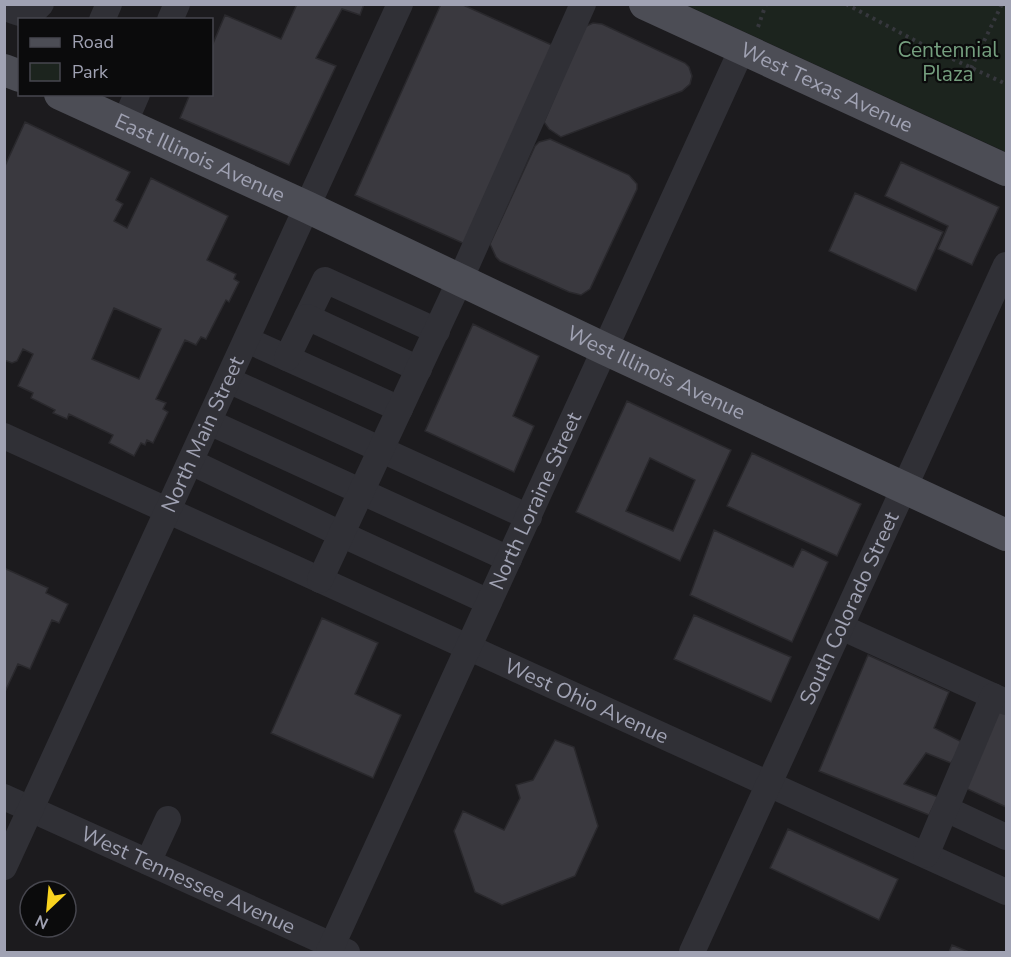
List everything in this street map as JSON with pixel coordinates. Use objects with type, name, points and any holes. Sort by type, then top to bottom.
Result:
[{"type":"main road","name":"West Texas Avenue","points":[[645,4],[750,38],[1006,170]]},
{"type":"main road","name":"East Illinois Avenue","points":[[65,96],[307,207]]},
{"type":"main road","name":"West Illinois Avenue","points":[[307,207],[605,349],[1006,535]]},
{"type":"street","points":[[103,18],[109,4]]},
{"type":"street","points":[[171,18],[177,4]]},
{"type":"street","name":"North Main Street","points":[[4,867],[400,4]]},
{"type":"street","points":[[320,580],[437,331],[583,4]]},
{"type":"street","points":[[4,7],[22,14],[37,9]]},
{"type":"street","name":"North Loraine Street","points":[[336,950],[489,602],[750,38]]},
{"type":"street","points":[[124,124],[136,96]]},
{"type":"street","name":"South Colorado Street","points":[[692,952],[1006,265]]},
{"type":"street","points":[[287,358],[325,280],[437,331]]},
{"type":"street","points":[[307,317],[418,369]]},
{"type":"street","points":[[247,340],[400,409]]},
{"type":"street","points":[[228,380],[529,517]]},
{"type":"street","points":[[209,422],[509,559]]},
{"type":"street","name":"West Ohio Avenue","points":[[4,436],[1006,892]]},
{"type":"street","points":[[191,462],[489,602]]},
{"type":"street","points":[[841,627],[1000,699],[946,808],[926,855]]},
{"type":"street","name":"West Tennessee Avenue","points":[[4,797],[336,950]]},
{"type":"street","points":[[946,808],[1006,837]]},
{"type":"street","points":[[148,862],[168,819]]},
{"type":"path","points":[[750,38],[766,4]]},
{"type":"path","points":[[846,4],[1006,84]]},
{"type":"path","points":[[971,68],[1002,4]]},
{"type":"shaded area","points":[[5,5],[1006,5],[1006,952],[5,952]]},
{"type":"green space","name":"Centennial Plaza","points":[[686,5],[1006,5],[1006,152]]},
{"type":"building","points":[[297,4],[364,4],[360,15],[342,9],[316,58],[336,66],[289,165],[180,118],[189,96],[213,96],[213,44],[225,15],[281,39]]},
{"type":"building","points":[[441,4],[461,4],[554,46],[465,244],[355,195]]},
{"type":"building","points":[[593,23],[602,24],[685,63],[692,76],[690,84],[682,91],[561,137],[549,129],[544,122],[584,27]]},
{"type":"building","points":[[25,122],[130,172],[116,200],[123,204],[114,221],[127,228],[151,178],[228,216],[207,260],[236,274],[234,279],[239,282],[229,302],[226,300],[206,339],[201,337],[196,345],[185,340],[156,399],[166,403],[163,409],[168,412],[153,443],[147,440],[145,445],[141,443],[134,456],[109,443],[113,435],[69,414],[67,419],[53,413],[55,410],[31,398],[33,393],[18,386],[33,354],[23,349],[17,361],[12,363],[4,360],[4,168]],"holes":[[[114,308],[161,329],[139,379],[92,359]]]},
{"type":"building","points":[[550,139],[629,175],[637,184],[637,189],[590,289],[581,295],[569,292],[500,261],[490,244],[535,146],[539,142]]},
{"type":"building","points":[[901,162],[999,207],[972,265],[938,249],[948,226],[885,196]]},
{"type":"building","points":[[855,193],[943,232],[916,291],[829,251]]},
{"type":"building","points":[[473,324],[539,356],[513,416],[534,426],[514,472],[425,431]]},
{"type":"building","points":[[627,401],[731,450],[680,561],[576,512]],"holes":[[[650,458],[695,480],[673,531],[626,511]]]},
{"type":"building","points":[[752,453],[861,504],[837,556],[727,506]]},
{"type":"building","points":[[714,530],[793,567],[802,549],[828,562],[792,642],[690,595]]},
{"type":"building","points":[[4,568],[48,588],[46,593],[68,604],[59,623],[52,620],[30,669],[18,664],[4,694]]},
{"type":"building","points":[[694,615],[791,657],[771,702],[674,659]]},
{"type":"building","points":[[322,618],[378,643],[355,694],[401,715],[373,778],[271,733]]},
{"type":"building","points":[[868,655],[949,692],[934,728],[964,743],[951,763],[926,753],[904,784],[938,797],[929,815],[819,771]]},
{"type":"building","points":[[999,708],[1006,711],[1006,807],[963,787]]},
{"type":"building","points":[[555,740],[574,747],[598,826],[575,876],[502,905],[475,892],[454,831],[463,811],[504,830],[520,798],[516,785],[533,780]]},
{"type":"building","points":[[788,829],[898,879],[879,920],[770,868]]},
{"type":"building","points":[[952,945],[969,952],[949,952]]}]
